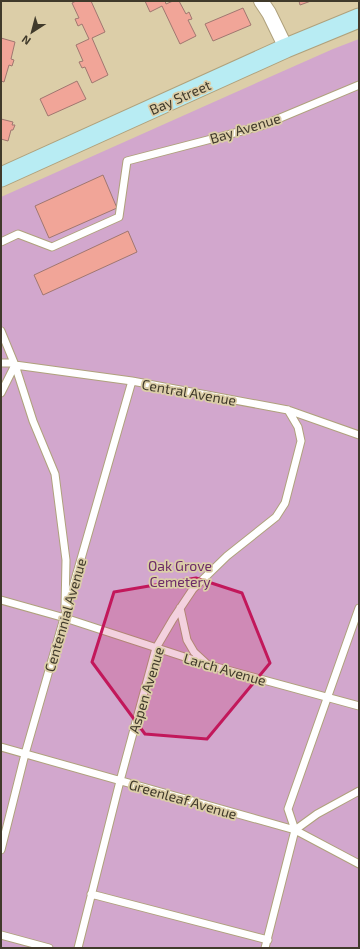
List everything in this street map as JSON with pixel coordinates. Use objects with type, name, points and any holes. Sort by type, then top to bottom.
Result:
[{"type":"main road","name":"Bay Street","points":[[1,177],[286,48],[359,18]]},
{"type":"street","points":[[261,1],[269,13],[286,48]]},
{"type":"lane","name":"Bay Avenue","points":[[1,242],[18,234],[52,247],[119,217],[127,161],[261,126],[359,85]]},
{"type":"lane","points":[[1,330],[15,364],[32,421],[55,474],[66,560],[64,618]]},
{"type":"lane","name":"Central Avenue","points":[[1,363],[132,381],[288,410],[359,435]]},
{"type":"lane","points":[[1,394],[15,364]]},
{"type":"lane","name":"Centennial Avenue","points":[[1,850],[25,754],[132,381]]},
{"type":"lane","name":"Aspen Avenue","points":[[78,948],[120,781],[156,648],[193,589],[227,556],[276,516],[285,503],[302,441],[298,426],[288,410]]},
{"type":"lane","name":"Larch Avenue","points":[[1,600],[64,618],[209,665],[359,706]]},
{"type":"lane","points":[[180,608],[187,640],[194,652],[209,665]]},
{"type":"lane","points":[[265,948],[295,830],[288,809],[359,608]]},
{"type":"lane","name":"Greenleaf Avenue","points":[[1,747],[295,830],[359,864]]},
{"type":"lane","points":[[295,830],[317,814],[359,791]]},
{"type":"lane","points":[[91,894],[268,940]]},
{"type":"lane","points":[[1,935],[49,948]]},
{"type":"highlighted area","points":[[196,578],[242,593],[270,663],[207,739],[145,734],[92,662],[114,592]]},
{"type":"green space","name":"Oak Grove Cemetery","points":[[359,39],[359,948],[1,948],[1,197],[333,49]]},
{"type":"building","points":[[76,1],[91,1],[105,32],[92,38],[108,75],[92,83],[85,67],[82,68],[79,62],[83,61],[76,45],[89,39],[82,24],[78,26],[75,19],[79,18],[72,3]]},
{"type":"building","points":[[145,1],[165,1],[166,4],[173,1],[179,1],[186,14],[189,12],[192,19],[188,20],[196,36],[180,44],[162,6],[150,12]]},
{"type":"building","points":[[299,1],[311,1],[300,5]]},
{"type":"building","points":[[243,8],[251,25],[213,41],[205,24]]},
{"type":"building","points":[[1,38],[15,42],[11,59],[14,60],[12,66],[9,65],[4,82],[1,81]]},
{"type":"building","points":[[77,81],[86,99],[48,116],[40,99]]},
{"type":"building","points":[[1,119],[13,122],[12,125],[15,125],[13,130],[11,130],[8,141],[1,139]]},
{"type":"building","points":[[103,175],[117,208],[49,238],[35,206]]},
{"type":"building","points":[[128,231],[137,252],[43,295],[34,275]]}]
